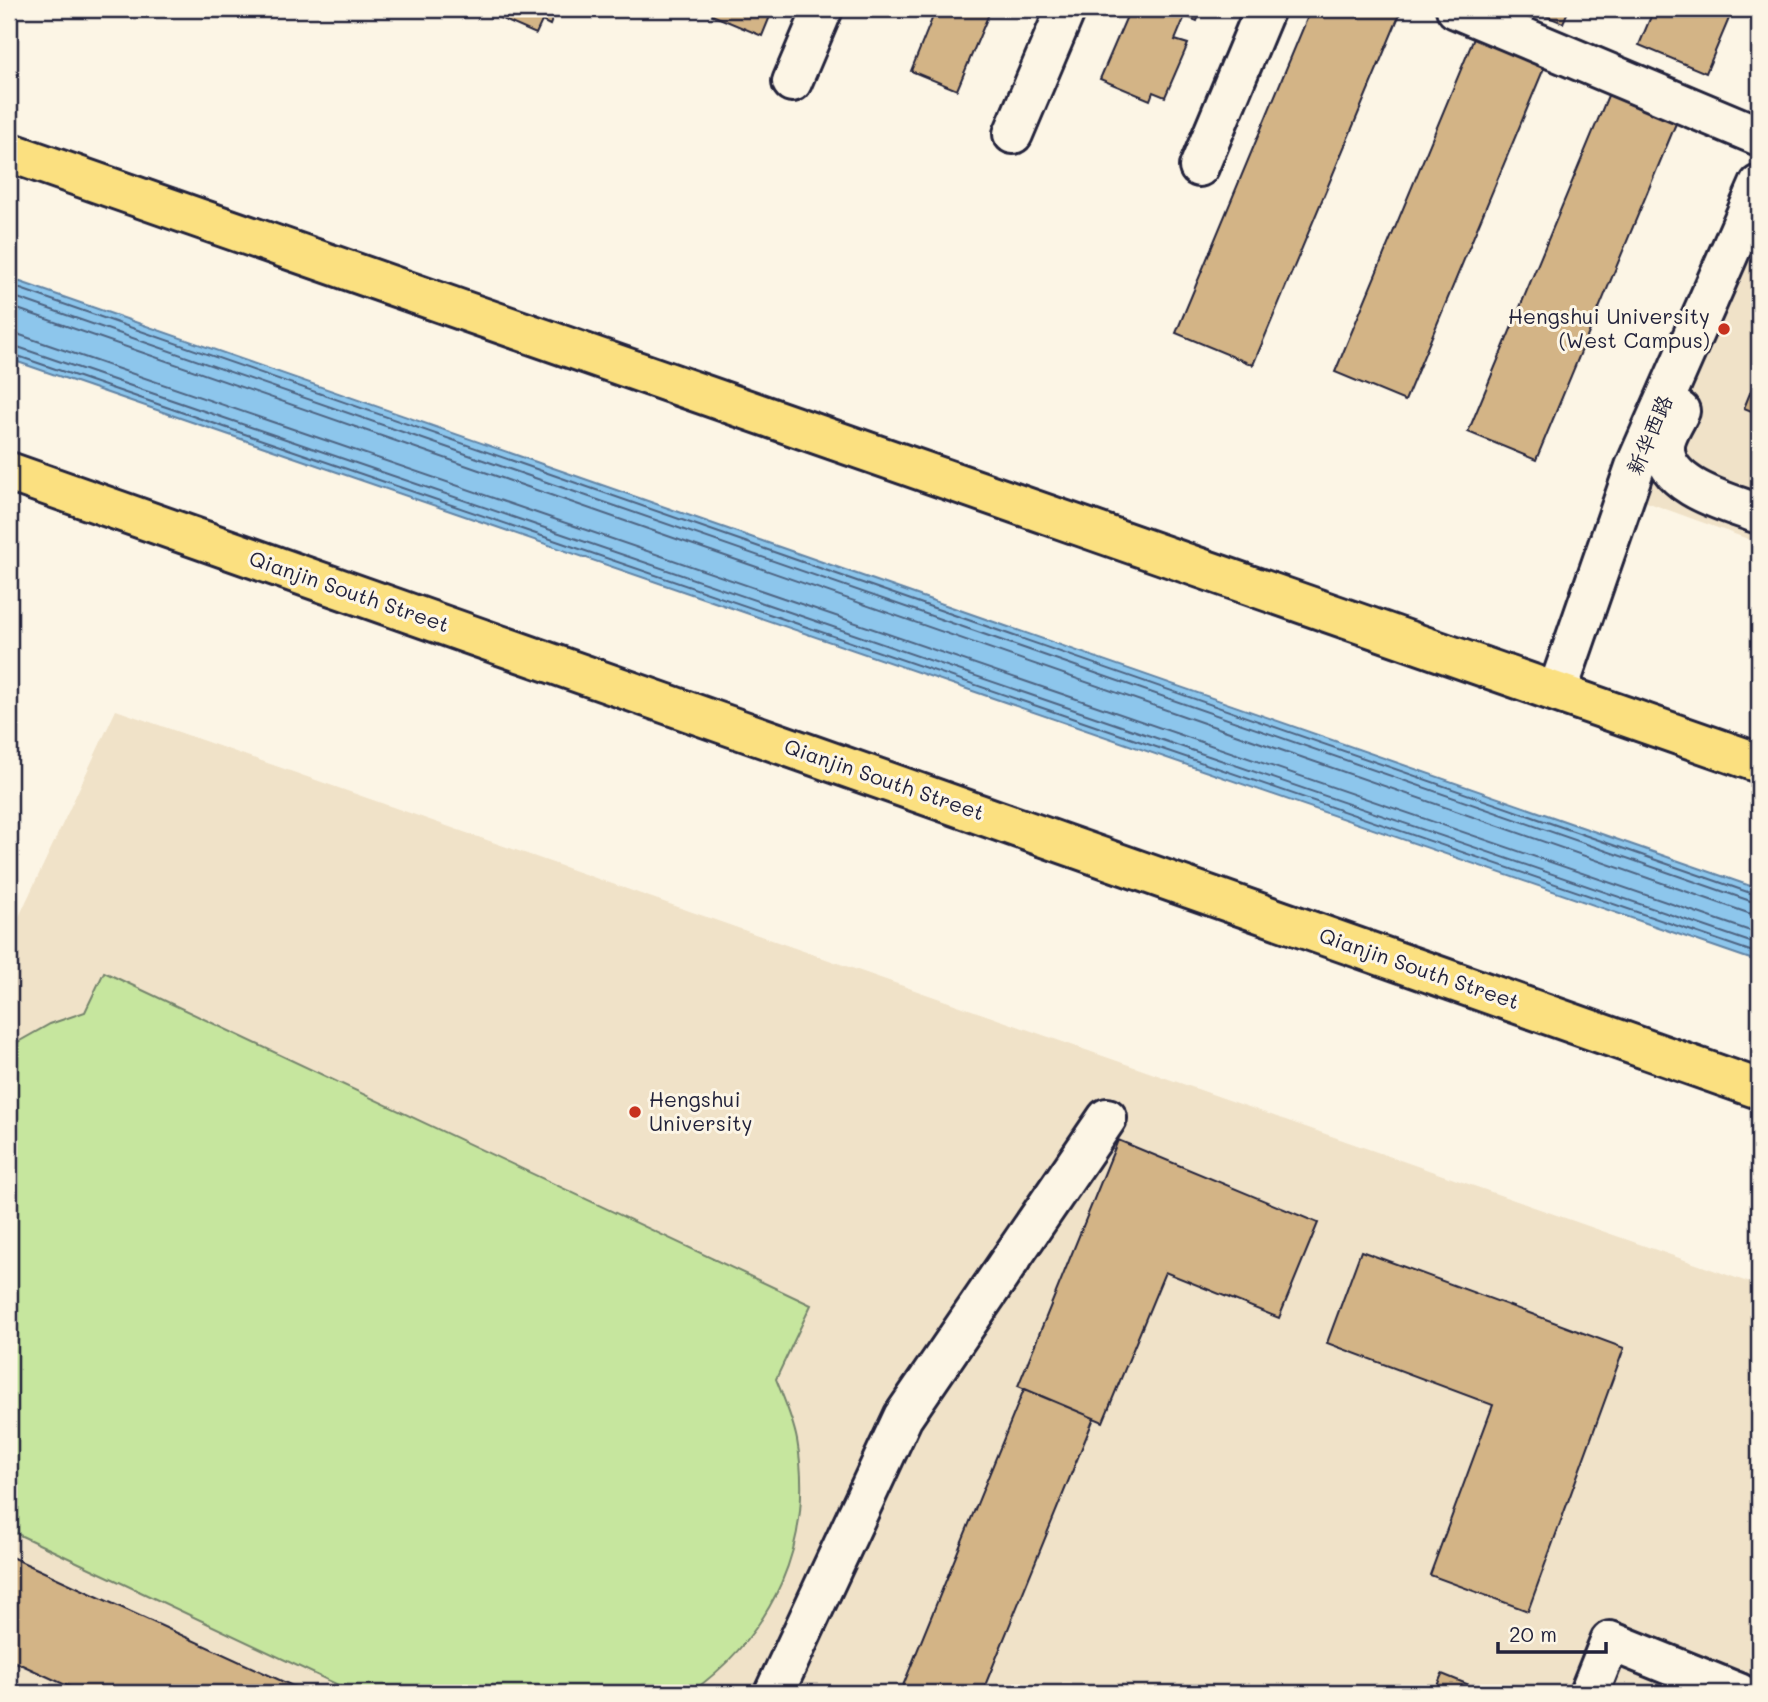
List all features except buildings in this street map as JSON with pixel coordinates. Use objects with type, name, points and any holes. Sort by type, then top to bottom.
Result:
[{"type":"main road","points":[[9,152],[1759,763]]},
{"type":"main road","name":"Qianjin South Street","points":[[9,472],[1759,1089]]},
{"type":"street","points":[[792,82],[823,9]]},
{"type":"street","points":[[1013,134],[1066,9]]},
{"type":"street","points":[[1199,167],[1265,9]]},
{"type":"street","points":[[1457,9],[1759,136]]},
{"type":"street","name":"新华西路","points":[[1557,692],[1635,467],[1759,185]]},
{"type":"street","points":[[1759,230],[1664,446],[1668,463],[1679,477],[1704,494],[1759,514]]},
{"type":"street","points":[[774,1693],[902,1417],[1107,1118]]},
{"type":"street","points":[[1589,1693],[1610,1641],[1739,1693]]},
{"type":"shaded area","name":"Hengshui University (West Campus)","points":[[1759,165],[1759,543],[1619,492]]},
{"type":"shaded area","name":"Hengshui University","points":[[116,710],[1759,1286],[1759,1693],[9,1693],[9,938]]},
{"type":"green space","points":[[104,972],[811,1305],[776,1379],[795,1432],[801,1478],[800,1514],[793,1549],[781,1583],[765,1614],[744,1643],[719,1669],[690,1693],[355,1693],[9,1530],[9,1047],[50,1024],[85,1012]]},
{"type":"water","points":[[9,278],[1759,889],[1759,962],[9,359]]},
{"type":"place","name":"Hengshui University (West Campus)","points":[[1724,329]]},
{"type":"place","name":"Hengshui University","points":[[635,1112]]}]
